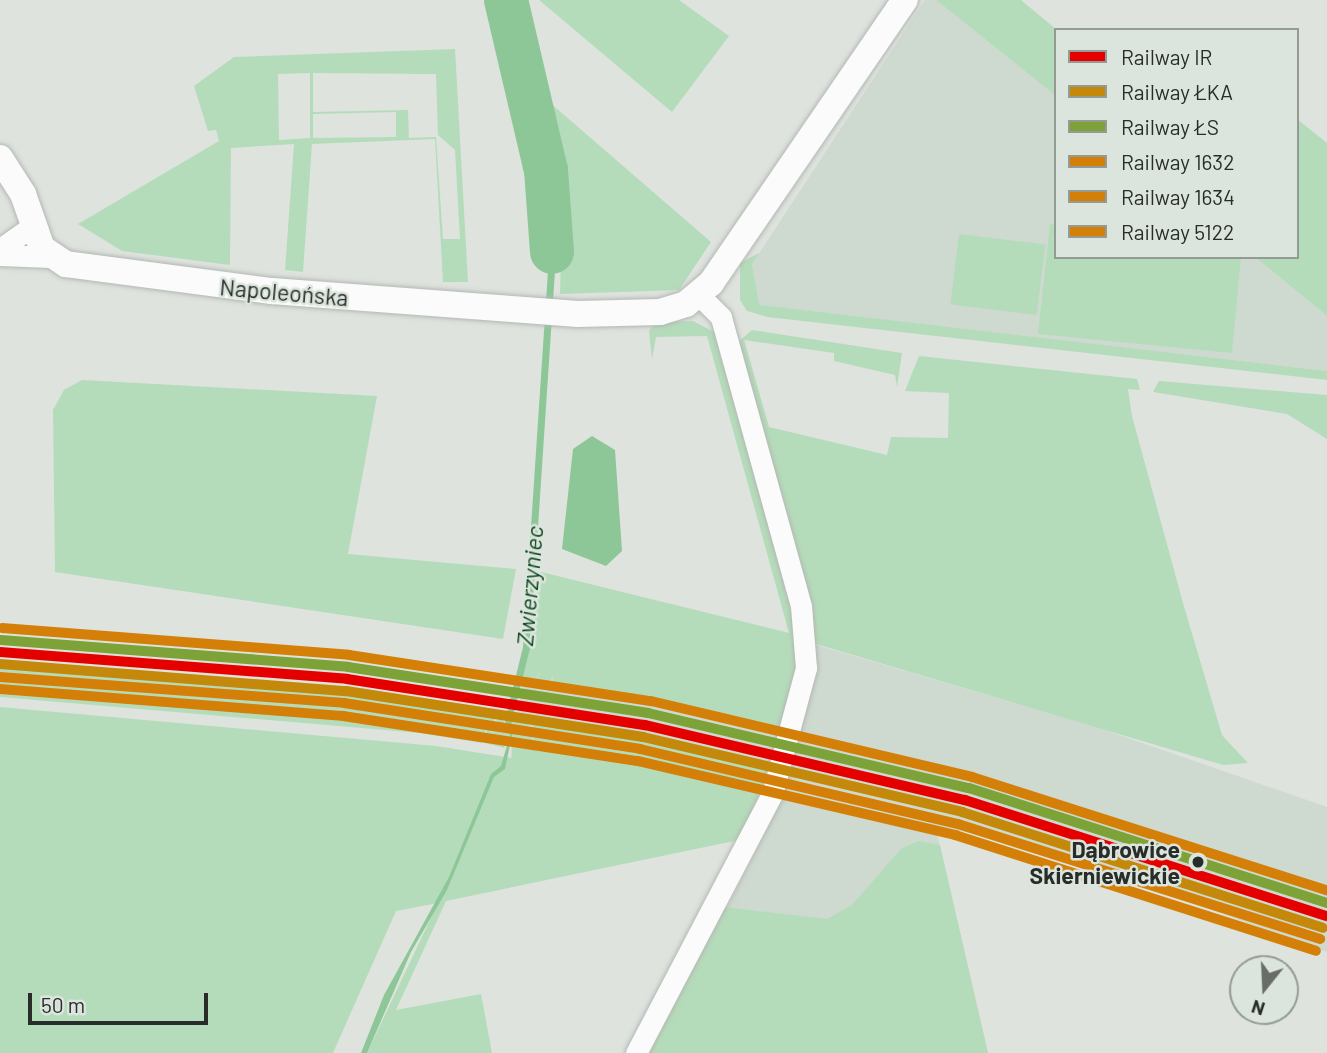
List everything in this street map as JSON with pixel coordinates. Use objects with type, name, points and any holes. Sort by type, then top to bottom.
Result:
[{"type":"street","points":[[636,1053],[772,794],[805,676],[800,606],[721,317],[700,296],[905,0]]},
{"type":"street","points":[[0,158],[23,194],[31,227],[51,257]]},
{"type":"street","points":[[0,249],[31,227]]},
{"type":"street","name":"Napoleońska","points":[[0,255],[51,257],[196,284],[575,314],[660,312],[700,296]]},
{"type":"shaded area","points":[[539,0],[679,0],[729,36],[672,112]]},
{"type":"shaded area","points":[[925,0],[936,0],[1054,94],[1054,259],[1257,259],[1327,316],[1327,371],[758,305],[752,264]]},
{"type":"shaded area","points":[[936,0],[1021,0],[1055,28],[1054,94]]},
{"type":"shaded area","points":[[455,49],[468,282],[443,282],[435,139],[312,144],[303,272],[285,270],[294,144],[231,148],[230,265],[122,251],[78,224],[219,141],[216,130],[208,131],[194,86],[234,57]],"holes":[[[310,73],[310,138],[279,140],[278,74]],[[313,73],[436,74],[438,135],[455,150],[460,239],[443,239],[436,137],[409,138],[408,110],[313,112]],[[396,112],[396,137],[313,138],[313,114]]]},
{"type":"shaded area","points":[[541,95],[711,242],[679,290],[560,294],[562,213]]},
{"type":"shaded area","points":[[1299,121],[1327,143],[1327,316],[1257,259],[1299,259]]},
{"type":"shaded area","points":[[1050,224],[1054,225],[1054,259],[1241,259],[1232,353],[1038,334]]},
{"type":"shaded area","points":[[959,234],[1045,245],[1037,315],[950,304]]},
{"type":"shaded area","points":[[759,253],[752,264],[759,305],[1327,371],[1327,380],[767,317],[747,311],[740,300],[740,263]]},
{"type":"shaded area","points":[[693,321],[716,333],[792,608],[797,665],[784,731],[553,683],[553,674],[550,682],[537,678],[541,671],[535,678],[521,676],[541,572],[789,633],[707,336],[656,337],[652,359],[649,331],[655,322]]},
{"type":"shaded area","points":[[752,330],[902,353],[897,387],[895,375],[834,361],[834,353],[744,340],[769,427],[887,455],[891,437],[948,438],[949,393],[905,391],[919,356],[1137,379],[1140,390],[1128,389],[1132,416],[1183,603],[1222,735],[1248,763],[1223,765],[816,644],[738,342]]},
{"type":"shaded area","points":[[82,380],[377,396],[348,554],[516,569],[503,639],[55,572],[53,410],[64,390]]},
{"type":"shaded area","points":[[1159,381],[1327,395],[1327,439],[1287,414],[1153,392]]},
{"type":"shaded area","points":[[592,436],[615,450],[622,551],[606,566],[562,549],[573,449]]},
{"type":"shaded area","points":[[541,572],[759,628],[1099,728],[1327,807],[1327,952],[1055,853],[935,825],[988,1053],[654,1053],[783,797],[509,770]]},
{"type":"shaded area","points":[[0,661],[312,685],[497,711],[491,735],[500,713],[510,735],[504,748],[485,743],[487,725],[482,743],[420,733],[0,697]]},
{"type":"shaded area","points":[[0,707],[436,746],[512,758],[510,714],[530,716],[528,725],[534,745],[533,715],[774,762],[739,840],[446,901],[396,1010],[481,994],[492,1053],[367,1053],[438,903],[396,911],[333,1053],[0,1053]]},
{"type":"shaded area","points":[[504,713],[510,714],[513,731],[505,769],[494,777],[447,890],[411,952],[367,1053],[361,1053],[384,995],[449,877],[491,774],[501,766],[510,735]]},
{"type":"shaded area","points":[[918,841],[940,845],[988,1053],[645,1053],[724,907],[827,919],[852,905],[901,849]]},
{"type":"waterway","points":[[506,0],[546,170],[552,252]]},
{"type":"waterway","name":"Zwierzyniec","points":[[508,720],[526,647],[552,252]]},
{"type":"rail line","name":"1634","points":[[2,628],[349,655],[651,701],[972,777],[1327,890]]},
{"type":"rail line","name":"ŁS","points":[[1,640],[348,667],[648,713],[969,788],[1327,903]]},
{"type":"rail line","name":"IR","points":[[0,652],[347,679],[645,725],[965,800],[1327,916]]},
{"type":"rail line","name":"ŁKA","points":[[0,664],[346,691],[643,737],[962,812],[1323,928]]},
{"type":"rail line","name":"1632","points":[[0,677],[344,703],[640,749],[958,824],[1320,939]]},
{"type":"rail line","name":"5122","points":[[0,689],[343,716],[638,761],[955,835],[1316,951]]},
{"type":"place","name":"Dąbrowice Skierniewickie","points":[[1198,862]]}]
